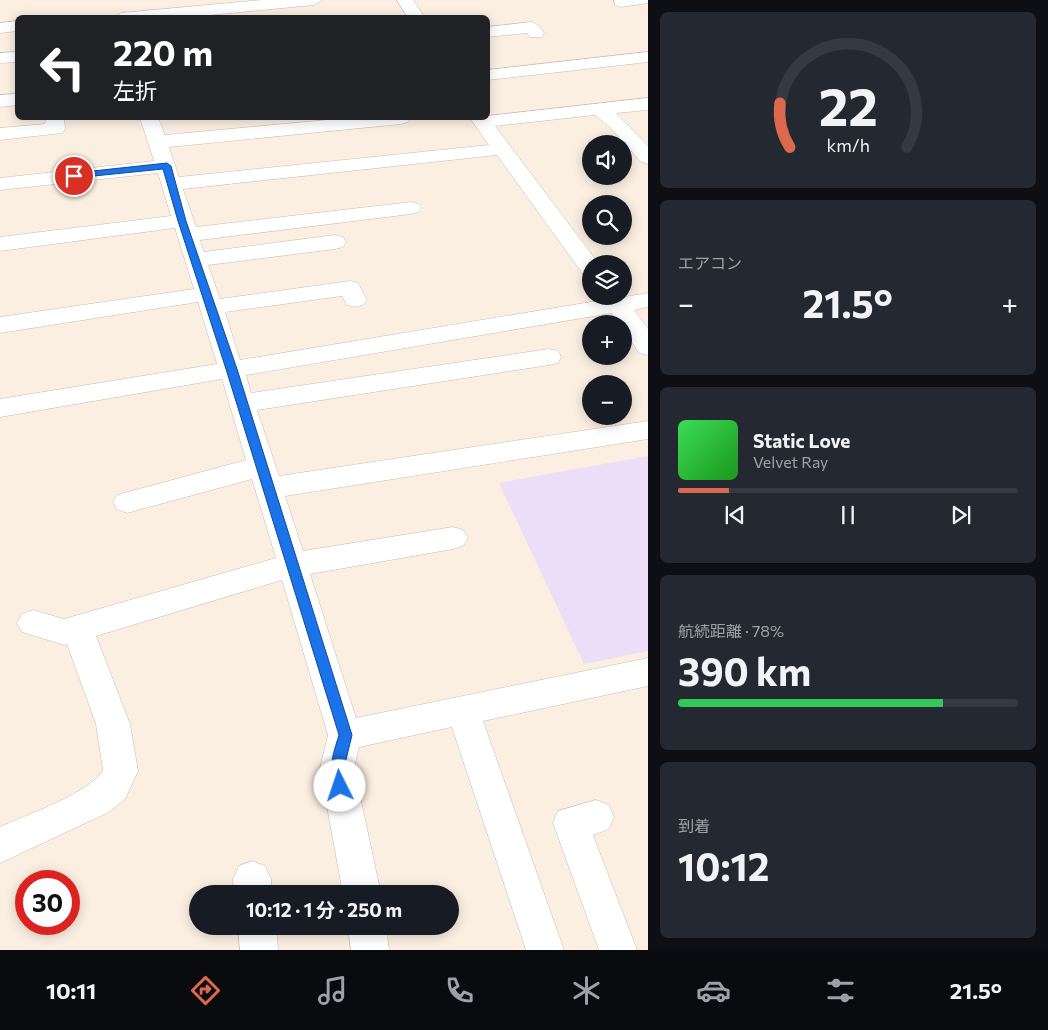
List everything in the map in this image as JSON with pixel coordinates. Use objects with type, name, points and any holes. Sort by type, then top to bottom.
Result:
[{"type":"street","points":[[140,11],[204,5],[314,0]]},
{"type":"street","points":[[405,0],[415,15]]},
{"type":"street","points":[[621,2],[642,0]]},
{"type":"street","points":[[0,28],[15,26]]},
{"type":"street","points":[[490,32],[531,28],[536,33]]},
{"type":"street","points":[[0,58],[15,57]]},
{"type":"street","points":[[490,75],[648,57]]},
{"type":"street","points":[[0,101],[15,99]]},
{"type":"street","points":[[490,119],[648,104]]},
{"type":"street","points":[[600,110],[618,123],[646,169]]},
{"type":"street","points":[[0,134],[55,129],[55,120]]},
{"type":"street","points":[[161,152],[268,153],[372,142],[399,120]]},
{"type":"street","points":[[480,120],[582,257]]},
{"type":"street","points":[[0,184],[161,152],[268,153],[372,142],[502,149]]},
{"type":"street","points":[[161,152],[232,369],[346,735],[337,768],[360,885]]},
{"type":"street","points":[[188,239],[411,208]]},
{"type":"street","points":[[0,244],[188,239],[335,242]]},
{"type":"street","points":[[0,325],[209,300],[350,288],[355,300]]},
{"type":"street","points":[[632,300],[648,300]]},
{"type":"street","points":[[0,408],[232,369],[587,305]]},
{"type":"street","points":[[619,305],[648,347]]},
{"type":"street","points":[[242,403],[549,357]]},
{"type":"street","points":[[127,502],[266,477],[648,430]]},
{"type":"street","points":[[32,623],[64,632],[292,565],[453,538]]},
{"type":"street","points":[[0,845],[97,800],[113,787],[121,771],[113,724],[77,628]]},
{"type":"street","points":[[346,735],[647,674]]},
{"type":"street","points":[[463,710],[545,950]]},
{"type":"street","points":[[596,817],[571,823],[618,950]]},
{"type":"street","points":[[258,935],[259,950]]},
{"type":"street","points":[[368,935],[370,950]]},
{"type":"shaded area","points":[[648,456],[648,651],[584,664],[499,483]]},
{"type":"route","points":[[74,176],[167,166],[182,221],[232,369],[346,735],[337,768],[340,786]]}]
